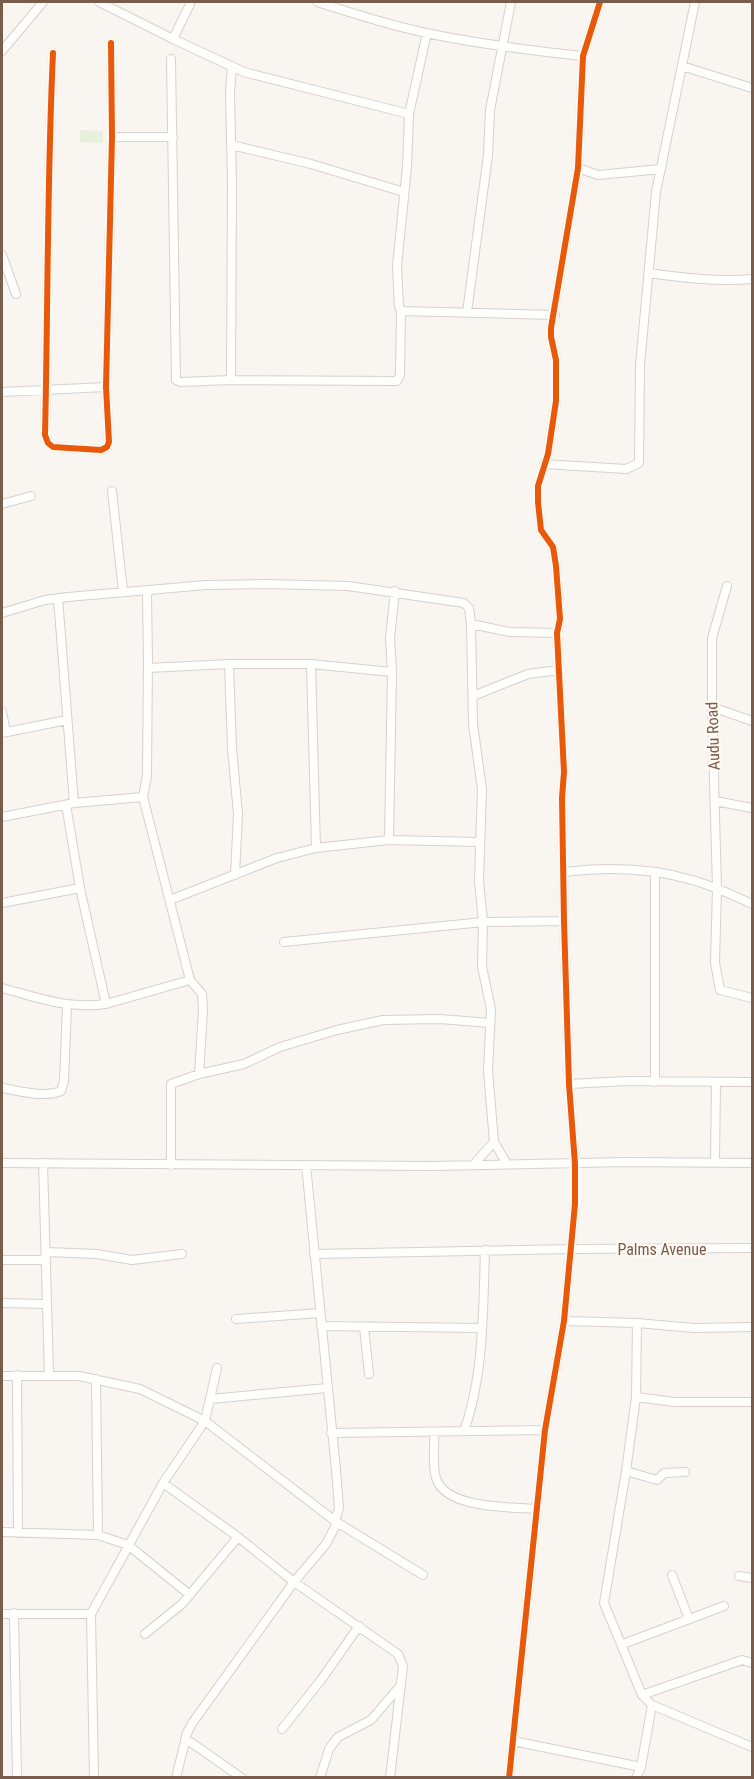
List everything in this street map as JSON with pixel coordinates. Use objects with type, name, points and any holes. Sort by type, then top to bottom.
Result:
[{"type":"street","points":[[2,51],[43,2]]},
{"type":"street","points":[[99,2],[173,39],[264,78],[409,114]]},
{"type":"street","points":[[173,39],[191,2]]},
{"type":"street","points":[[317,2],[377,21],[427,33],[501,47],[582,56]]},
{"type":"street","points":[[467,312],[488,155],[490,110],[511,2]]},
{"type":"street","points":[[509,1778],[545,1430],[564,1321],[572,1249],[575,1164],[564,921],[562,798],[564,771],[557,633],[560,619],[556,566],[553,548],[541,530],[538,486],[553,428],[556,401],[555,360],[551,337],[578,168],[582,56],[600,2]]},
{"type":"street","points":[[544,464],[626,469],[639,463],[640,365],[656,192],[695,2]]},
{"type":"street","points":[[171,59],[176,380],[397,381],[400,375],[401,311],[397,303],[398,266],[409,114],[427,33]]},
{"type":"street","points":[[53,53],[49,140],[45,435],[48,443],[53,447],[101,450],[109,442],[106,387],[112,137],[111,43]]},
{"type":"street","points":[[231,380],[232,66]]},
{"type":"street","points":[[682,66],[753,88]]},
{"type":"street","points":[[112,137],[173,137]]},
{"type":"street","points":[[231,145],[311,164],[404,192]]},
{"type":"street","points":[[578,168],[598,175],[661,169]]},
{"type":"street","points":[[2,255],[16,294]]},
{"type":"street","points":[[649,273],[712,280],[753,279]]},
{"type":"street","points":[[401,311],[555,315]]},
{"type":"street","points":[[2,392],[106,387]]},
{"type":"street","points":[[112,491],[123,591]]},
{"type":"street","points":[[2,504],[30,496]]},
{"type":"street","points":[[2,613],[58,598],[183,586],[266,584],[348,586],[395,591],[464,603],[469,608],[473,724],[482,789],[479,881],[483,922],[482,967],[489,1001],[488,1071],[494,1143],[507,1164]]},
{"type":"street","name":"Audu Road","points":[[727,586],[712,638],[717,888],[716,963],[720,990],[753,998]]},
{"type":"street","points":[[148,591],[147,776],[143,797],[190,980],[202,994],[199,1074]]},
{"type":"street","points":[[388,840],[392,672],[390,638],[395,591]]},
{"type":"street","points":[[58,598],[72,835],[80,888],[106,1004]]},
{"type":"street","points":[[471,624],[510,632],[557,633]]},
{"type":"street","points":[[148,668],[229,664],[311,664],[392,672]]},
{"type":"street","points":[[229,664],[232,748],[238,814],[235,875]]},
{"type":"street","points":[[311,664],[316,848]]},
{"type":"street","points":[[473,696],[528,674],[559,670]]},
{"type":"street","points":[[712,707],[753,721]]},
{"type":"street","points":[[2,712],[4,732],[67,720]]},
{"type":"street","points":[[2,817],[70,804],[143,797]]},
{"type":"street","points":[[715,801],[753,808]]},
{"type":"street","points":[[170,900],[277,858],[316,848],[388,840],[480,842]]},
{"type":"street","points":[[564,872],[606,869],[690,879],[753,904]]},
{"type":"street","points":[[655,874],[655,1082]]},
{"type":"street","points":[[2,903],[80,888]]},
{"type":"street","points":[[284,942],[483,922],[564,921]]},
{"type":"street","points":[[2,988],[67,1006],[106,1004],[190,980]]},
{"type":"street","points":[[2,1088],[44,1094],[61,1091],[64,1081],[67,1006]]},
{"type":"street","points":[[171,1165],[171,1084],[199,1074],[244,1064],[280,1047],[337,1030],[384,1020],[440,1019],[490,1023]]},
{"type":"street","points":[[715,1162],[716,1082]]},
{"type":"street","points":[[570,1084],[753,1083]]},
{"type":"street","points":[[473,1165],[494,1143]]},
{"type":"street","points":[[2,1163],[473,1165],[753,1163]]},
{"type":"street","points":[[43,1163],[49,1374]]},
{"type":"street","points":[[176,1778],[193,1722],[294,1582],[326,1544],[338,1523],[335,1521],[339,1508],[306,1165]]},
{"type":"street","name":"Palms Avenue","points":[[314,1254],[753,1248]]},
{"type":"street","points":[[464,1431],[474,1401],[482,1328],[485,1251]]},
{"type":"street","points":[[2,1260],[97,1254],[132,1260],[182,1254]]},
{"type":"street","points":[[2,1303],[46,1304]]},
{"type":"street","points":[[236,1319],[320,1313]]},
{"type":"street","points":[[564,1321],[637,1323],[694,1328],[753,1327]]},
{"type":"street","points":[[637,1323],[636,1397],[626,1472],[603,1603],[642,1695],[652,1705],[753,1747]]},
{"type":"street","points":[[321,1326],[482,1328]]},
{"type":"street","points":[[364,1327],[369,1374]]},
{"type":"street","points":[[94,1778],[91,1614],[163,1483],[205,1421],[217,1368]]},
{"type":"street","points":[[2,1376],[49,1374],[80,1376],[140,1389],[205,1421],[335,1521],[423,1575]]},
{"type":"street","points":[[17,1375],[18,1533]]},
{"type":"street","points":[[96,1379],[98,1535]]},
{"type":"street","points":[[210,1399],[327,1389]]},
{"type":"street","points":[[636,1397],[675,1402],[753,1402]]},
{"type":"street","points":[[331,1433],[545,1430]]},
{"type":"street","points":[[434,1432],[436,1479],[447,1494],[468,1502],[537,1509]]},
{"type":"street","points":[[626,1472],[657,1480],[664,1473],[685,1472]]},
{"type":"street","points":[[163,1483],[238,1537],[294,1582],[398,1654],[403,1666],[390,1778]]},
{"type":"street","points":[[2,1533],[98,1535],[128,1545],[190,1595]]},
{"type":"street","points":[[145,1634],[190,1595],[238,1537]]},
{"type":"street","points":[[672,1575],[689,1619]]},
{"type":"street","points":[[739,1575],[753,1578]]},
{"type":"street","points":[[622,1644],[724,1606]]},
{"type":"street","points":[[14,1613],[17,1778]]},
{"type":"street","points":[[2,1614],[91,1614]]},
{"type":"street","points":[[282,1729],[321,1680],[359,1626]]},
{"type":"street","points":[[642,1695],[733,1662],[742,1660],[753,1663]]},
{"type":"street","points":[[320,1778],[329,1749],[338,1737],[371,1720],[401,1684]]},
{"type":"street","points":[[513,1741],[639,1774],[652,1705]]},
{"type":"street","points":[[186,1739],[242,1778]]},
{"type":"green space","points":[[80,130],[103,131],[103,143],[80,142]]},
{"type":"cycle path","points":[[509,1778],[545,1430],[564,1321],[575,1204],[564,921],[562,798],[564,772],[557,633],[560,619],[553,547],[541,530],[538,486],[548,454],[556,401],[556,360],[551,328],[578,168],[583,56],[600,2]]},
{"type":"cycle path","points":[[53,53],[45,435],[48,443],[53,447],[101,450],[107,447],[109,442],[106,387],[112,137],[111,43]]}]
